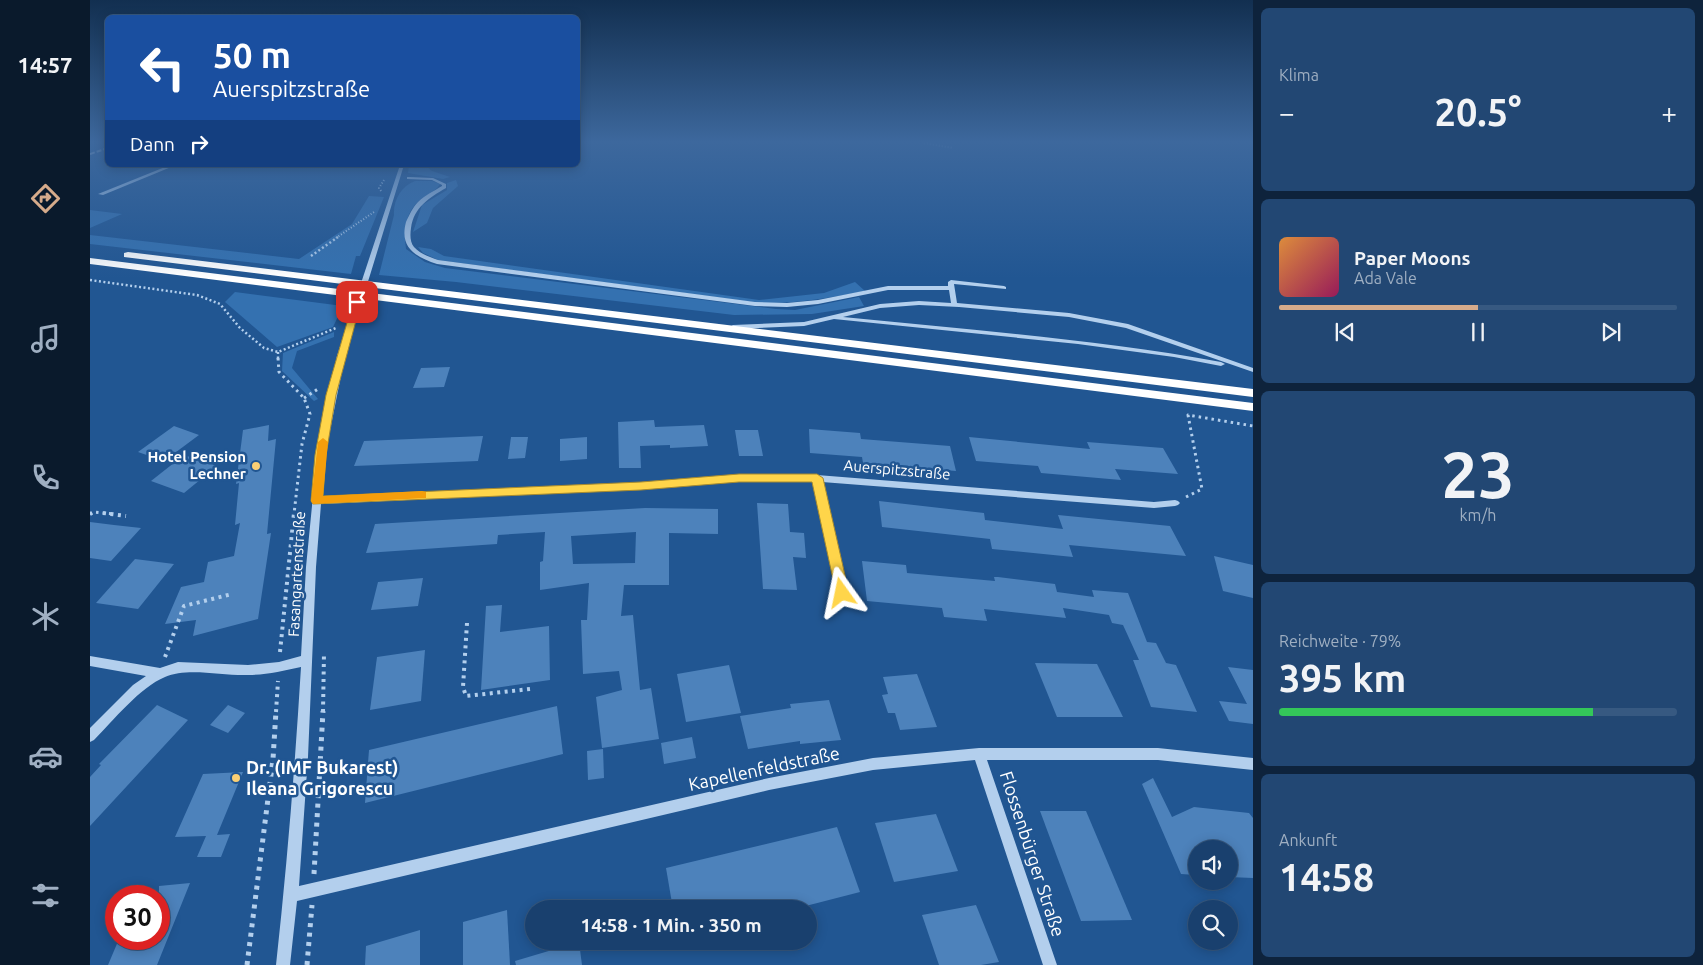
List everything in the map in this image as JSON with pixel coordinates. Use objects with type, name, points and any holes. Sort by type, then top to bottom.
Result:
[{"type":"highway","points":[[90,251],[1253,393]]},
{"type":"highway","points":[[90,261],[1253,407]]},
{"type":"street","points":[[101,194],[116,188]]},
{"type":"street","name":"Fasangartenstraße","points":[[283,965],[291,895],[302,757],[317,501],[326,422],[352,318],[394,188]]},
{"type":"street","points":[[442,188],[418,204],[410,220],[408,234],[410,246],[419,254],[437,262],[755,304],[788,306],[888,288],[951,288]]},
{"type":"street","points":[[954,304],[951,282],[1004,288]]},
{"type":"street","points":[[722,328],[804,324],[880,306],[919,303],[954,304],[1070,315],[1128,326],[1253,370]]},
{"type":"street","points":[[831,318],[1175,354],[1253,370]]},
{"type":"street","name":"Auerspitzstraße","points":[[317,501],[641,486],[739,478],[817,478],[1154,505],[1175,503]]},
{"type":"street","points":[[817,478],[842,593]]},
{"type":"street","points":[[90,736],[137,689],[160,673],[178,667],[248,670],[279,667],[307,660]]},
{"type":"street","points":[[90,661],[160,673]]},
{"type":"street","name":"Kapellenfeldstraße","points":[[291,895],[769,784],[873,764],[979,754],[1158,754],[1253,764]]},
{"type":"street","name":"Flossenbürger Straße","points":[[979,754],[1050,965]]},
{"type":"path","points":[[311,256],[372,213]]},
{"type":"path","points":[[90,280],[197,295],[211,300],[220,304],[240,328],[264,348],[278,352],[339,327]]},
{"type":"path","points":[[247,965],[273,759],[294,501],[302,444],[310,414],[304,398],[278,372],[278,352]]},
{"type":"path","points":[[304,398],[318,389]]},
{"type":"path","points":[[1175,503],[1202,488],[1188,415],[1253,426]]},
{"type":"path","points":[[90,514],[94,512],[126,516]]},
{"type":"path","points":[[160,673],[184,606],[232,594]]},
{"type":"path","points":[[467,623],[463,687],[466,696],[530,689]]},
{"type":"path","points":[[307,965],[323,736],[324,647]]},
{"type":"shaded area","points":[[404,188],[437,188],[413,207],[406,226],[406,249],[425,262],[445,268],[776,309],[795,310],[859,297],[864,306],[812,314],[734,315],[456,282],[379,275],[395,204]]},
{"type":"shaded area","points":[[447,188],[456,188],[433,208],[427,223],[413,232],[422,205],[447,190]]},
{"type":"shaded area","points":[[369,196],[384,197],[360,256],[356,256],[351,274],[90,244],[90,235],[299,259],[352,224]]},
{"type":"shaded area","points":[[90,210],[122,214],[90,228]]},
{"type":"shaded area","points":[[418,247],[431,249],[444,256],[759,300],[824,293],[855,282],[865,291],[799,301],[759,303],[438,260],[423,253]]},
{"type":"shaded area","points":[[235,292],[343,306],[333,327],[277,347],[225,302]]},
{"type":"shaded area","points":[[334,332],[334,337],[297,351],[292,368],[318,399],[314,401],[282,371],[283,353]]},
{"type":"building","points":[[450,367],[444,387],[413,388],[421,368]]},
{"type":"building","points":[[654,420],[655,427],[704,425],[708,446],[670,448],[670,445],[640,446],[641,468],[619,468],[618,422]]},
{"type":"building","points":[[269,425],[268,441],[276,439],[267,534],[271,533],[258,619],[193,636],[196,620],[165,624],[181,587],[204,582],[208,562],[234,556],[240,523],[235,525],[239,483],[236,484],[243,430]]},
{"type":"building","points":[[174,426],[199,435],[164,461],[138,452]]},
{"type":"building","points":[[809,429],[860,433],[861,439],[950,446],[956,471],[863,463],[862,457],[810,453]]},
{"type":"building","points":[[735,430],[758,430],[763,456],[739,456]]},
{"type":"building","points":[[483,436],[478,461],[354,466],[364,441]]},
{"type":"building","points":[[511,437],[528,437],[525,458],[508,459]]},
{"type":"building","points":[[587,437],[587,459],[560,461],[560,439]]},
{"type":"building","points":[[969,437],[1090,449],[1087,442],[1163,448],[1178,474],[1115,469],[1121,480],[1041,473],[1038,466],[976,461]]},
{"type":"building","points":[[184,455],[217,466],[184,493],[151,481]]},
{"type":"building","points":[[879,501],[984,513],[985,520],[1063,529],[1058,515],[1170,526],[1186,556],[1069,545],[1073,557],[992,549],[990,539],[882,527]]},
{"type":"building","points":[[757,503],[788,504],[790,532],[804,533],[806,558],[793,557],[797,590],[763,589]]},
{"type":"building","points":[[645,508],[718,509],[718,534],[669,533],[669,585],[624,585],[621,616],[633,615],[640,690],[651,688],[659,739],[602,748],[596,697],[622,690],[619,671],[583,674],[581,620],[587,620],[589,583],[540,590],[540,562],[543,561],[545,532],[498,535],[497,544],[366,553],[375,524]],"holes":[[[636,532],[635,563],[573,564],[571,536]]]},
{"type":"building","points":[[90,522],[141,528],[111,561],[90,558]]},
{"type":"building","points":[[1214,556],[1253,565],[1253,598],[1223,591]]},
{"type":"building","points":[[135,559],[174,564],[138,609],[96,603]]},
{"type":"building","points":[[862,561],[906,565],[907,573],[995,581],[994,577],[998,577],[1055,584],[1057,592],[1094,597],[1092,590],[1128,593],[1147,642],[1156,643],[1166,663],[1176,665],[1197,712],[1151,707],[1133,660],[1139,660],[1123,625],[1112,623],[1109,615],[1063,608],[1066,618],[984,609],[987,621],[944,617],[942,608],[867,601]]},
{"type":"building","points":[[423,578],[418,606],[371,610],[378,582]]},
{"type":"building","points":[[502,605],[500,632],[549,626],[550,680],[481,690],[486,606]]},
{"type":"building","points":[[425,650],[421,701],[370,710],[377,657]]},
{"type":"building","points":[[1035,663],[1097,664],[1123,717],[1057,717]]},
{"type":"building","points":[[729,665],[741,713],[686,722],[677,674]]},
{"type":"building","points":[[1228,667],[1253,670],[1253,724],[1229,721],[1219,701],[1247,704]]},
{"type":"building","points":[[917,674],[937,727],[900,730],[895,713],[888,713],[882,695],[888,694],[883,677]]},
{"type":"building","points":[[829,700],[841,740],[800,744],[800,741],[748,749],[740,716],[791,708],[790,704]]},
{"type":"building","points":[[157,705],[188,720],[90,826],[90,777],[101,765],[99,764]]},
{"type":"building","points":[[228,705],[245,713],[228,733],[210,725]]},
{"type":"building","points":[[557,706],[563,754],[365,803],[369,750]]},
{"type":"building","points":[[692,737],[696,758],[664,764],[661,743]]},
{"type":"building","points":[[603,749],[604,778],[588,780],[587,751]]},
{"type":"building","points":[[243,772],[217,835],[230,834],[221,857],[197,857],[206,836],[175,837],[203,774]]},
{"type":"building","points":[[1153,778],[1172,817],[1194,807],[1249,813],[1253,818],[1253,878],[1238,877],[1238,840],[1188,840],[1188,874],[1181,874],[1142,784]]},
{"type":"building","points":[[1040,811],[1086,811],[1132,920],[1081,921]]},
{"type":"building","points":[[936,814],[958,871],[894,882],[875,823]]},
{"type":"building","points":[[837,827],[860,892],[817,903],[817,900],[671,900],[666,868]]},
{"type":"building","points":[[190,883],[170,933],[170,885]]},
{"type":"building","points":[[976,905],[999,962],[981,965],[939,965],[922,915]]},
{"type":"building","points":[[507,910],[510,965],[463,965],[463,922]]},
{"type":"building","points":[[420,930],[420,965],[365,965],[366,946]]},
{"type":"building","points":[[114,950],[163,950],[157,965],[108,965]]},
{"type":"building","points":[[552,950],[580,950],[582,965],[516,965],[515,961]]},
{"type":"slow traffic","points":[[323,442],[317,501],[422,495]]},
{"type":"place","name":"Hotel Pension Lechner","points":[[256,466]]},
{"type":"place","name":"Dr. (IMF Bukarest) Ileana Grigorescu","points":[[236,778]]},
{"type":"route","points":[[357,302],[331,395],[321,455],[317,501],[641,486],[739,478],[817,478],[842,593]]}]
